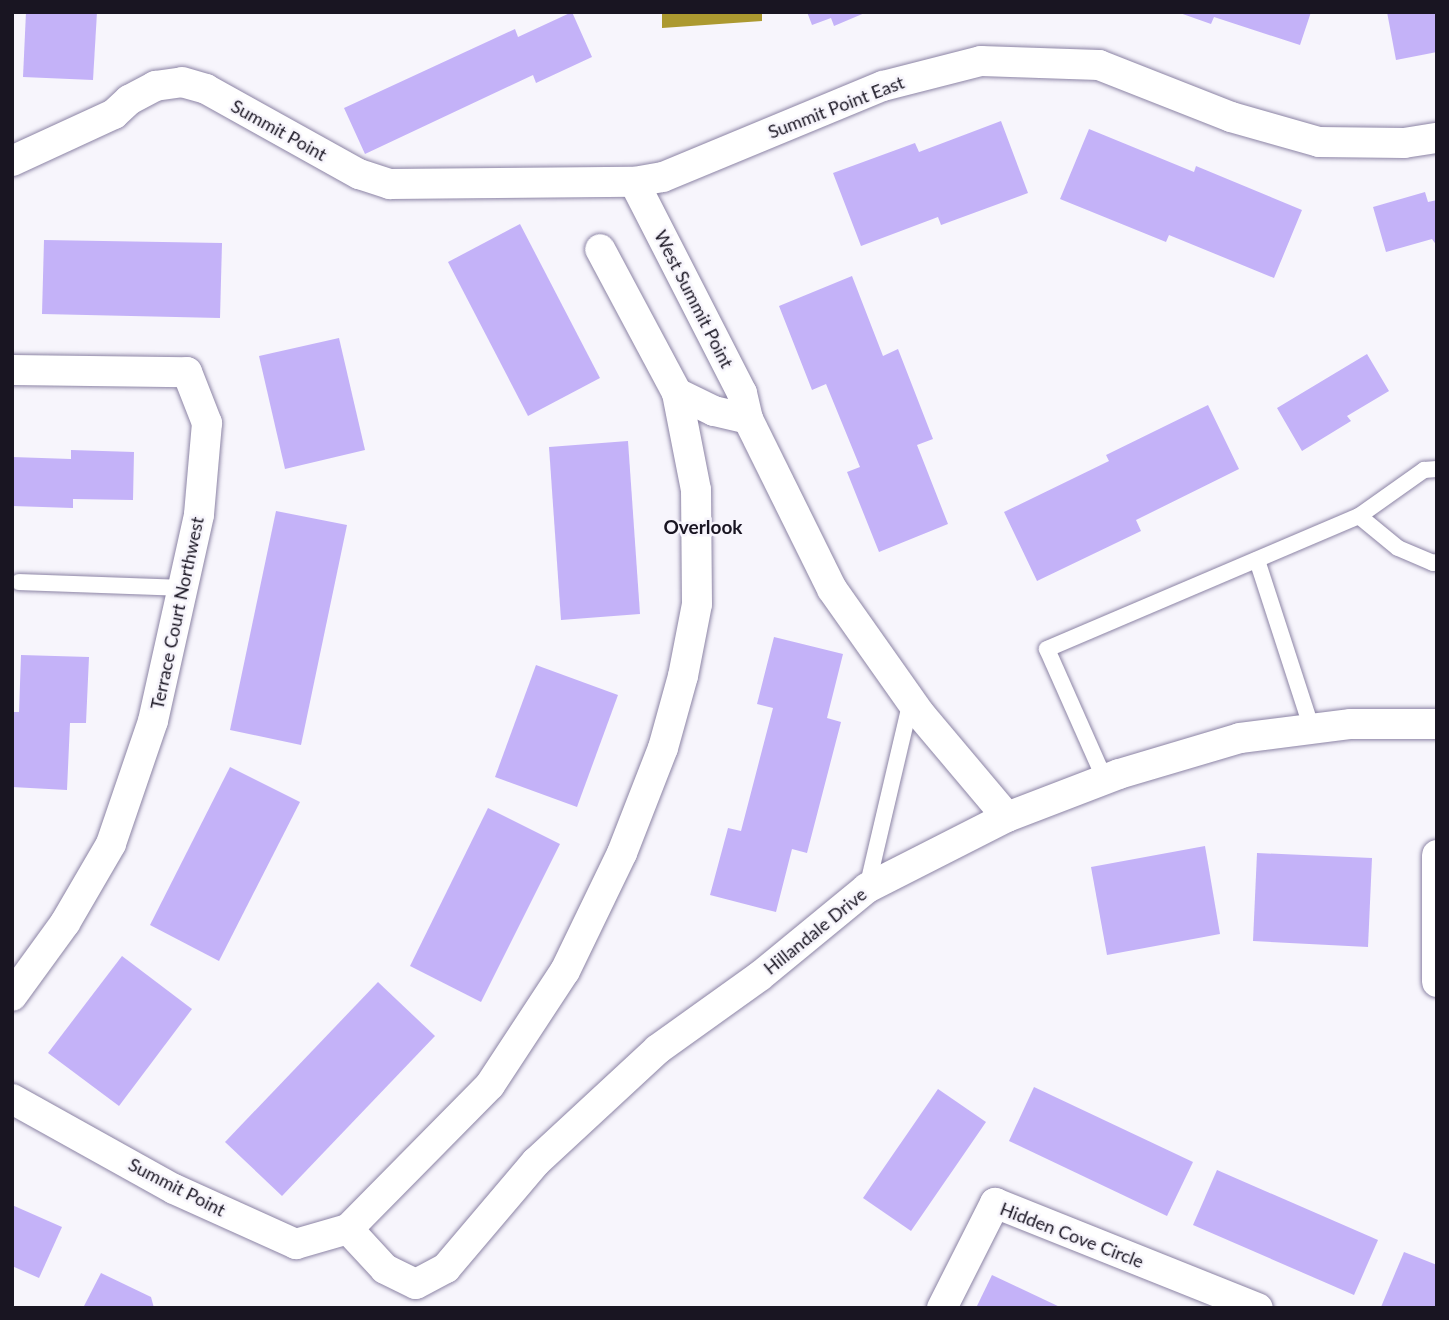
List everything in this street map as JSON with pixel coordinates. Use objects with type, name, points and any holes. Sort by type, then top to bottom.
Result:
[{"type":"street","name":"Summit Point East","points":[[564,181],[634,183],[663,177],[883,86],[981,61],[1099,65],[1231,117],[1319,142],[1404,143],[1437,138]]},
{"type":"street","name":"Summit Point","points":[[12,161],[114,114],[129,100],[155,86],[182,82],[206,89],[359,174],[390,184],[564,181]]},
{"type":"street","name":"West Summit Point","points":[[634,183],[742,393],[748,419],[832,589],[911,701],[1007,817]]},
{"type":"street","points":[[348,1228],[490,1085],[565,971],[622,853],[649,783],[683,676],[697,604],[696,490],[677,393],[600,248]]},
{"type":"street","name":"Terrace Court Northwest","points":[[12,370],[187,372],[208,423],[198,515],[153,722],[111,844],[65,923],[12,996]]},
{"type":"street","points":[[677,393],[714,411],[748,419]]},
{"type":"street","name":"Hillandale Drive","points":[[348,1228],[385,1269],[416,1284],[446,1268],[536,1162],[658,1049],[760,976],[867,888],[1007,817],[1105,779],[1240,738],[1351,724],[1437,724]]},
{"type":"street","points":[[1437,855],[1437,982]]},
{"type":"street","name":"Summit Point","points":[[12,1100],[174,1189],[296,1244],[348,1228]]},
{"type":"street","name":"Hidden Cove Circle","points":[[942,1308],[995,1203],[1258,1308]]},
{"type":"lane","points":[[1105,779],[1047,649],[1359,516],[1424,470],[1437,470]]},
{"type":"lane","points":[[1359,516],[1398,548],[1433,563],[1437,562]]},
{"type":"lane","points":[[1256,560],[1312,729]]},
{"type":"lane","points":[[19,582],[184,588]]},
{"type":"lane","points":[[867,888],[911,701]]},
{"type":"shaded area","points":[[662,12],[762,12],[762,21],[662,28]]},
{"type":"building","points":[[26,12],[97,12],[93,80],[23,77]]},
{"type":"building","points":[[572,12],[592,57],[536,83],[533,75],[365,154],[344,108],[515,29],[518,37]]},
{"type":"building","points":[[807,12],[867,12],[834,26],[831,18],[812,25]]},
{"type":"building","points":[[1177,12],[1311,12],[1300,45],[1214,17],[1211,24]]},
{"type":"building","points":[[1387,12],[1437,12],[1437,52],[1396,60]]},
{"type":"building","points":[[1001,121],[1028,193],[941,225],[938,217],[861,246],[833,173],[915,143],[919,152]]},
{"type":"building","points":[[1089,129],[1194,172],[1196,166],[1302,210],[1274,278],[1169,235],[1166,242],[1060,199]]},
{"type":"building","points":[[1425,192],[1428,202],[1437,200],[1437,246],[1432,239],[1386,252],[1373,207]]},
{"type":"building","points":[[520,224],[600,378],[528,416],[448,262]]},
{"type":"building","points":[[44,240],[222,243],[220,318],[42,314]]},
{"type":"building","points":[[852,276],[883,356],[898,349],[933,439],[917,445],[948,524],[879,552],[847,472],[860,467],[826,384],[812,390],[779,306]]},
{"type":"building","points":[[339,338],[365,450],[285,469],[259,356]]},
{"type":"building","points":[[1367,354],[1389,391],[1347,416],[1351,421],[1302,451],[1277,408]]},
{"type":"building","points":[[1208,405],[1239,469],[1136,520],[1141,531],[1037,581],[1004,512],[1109,461],[1106,455]]},
{"type":"building","points":[[628,441],[640,614],[561,620],[549,447]]},
{"type":"building","points":[[71,450],[134,452],[133,500],[73,499],[73,508],[12,506],[12,457],[71,459]]},
{"type":"building","points":[[276,511],[347,525],[301,745],[230,730]]},
{"type":"building","points":[[774,637],[843,654],[827,718],[841,722],[807,853],[792,849],[776,912],[710,895],[728,828],[741,831],[773,708],[757,704]]},
{"type":"building","points":[[21,655],[89,657],[86,723],[70,723],[67,790],[12,787],[12,712],[19,712]]},
{"type":"building","points":[[536,665],[618,695],[577,807],[495,777]]},
{"type":"building","points":[[230,767],[300,802],[219,961],[150,925]]},
{"type":"building","points":[[488,808],[560,844],[481,1002],[410,966]]},
{"type":"building","points":[[1205,846],[1220,934],[1107,955],[1091,867]]},
{"type":"building","points":[[1257,853],[1372,858],[1368,947],[1253,941]]},
{"type":"building","points":[[122,956],[192,1009],[119,1106],[48,1053]]},
{"type":"building","points":[[378,982],[435,1036],[282,1196],[225,1142]]},
{"type":"building","points":[[1034,1087],[1193,1162],[1167,1216],[1009,1141]]},
{"type":"building","points":[[938,1089],[986,1122],[911,1231],[863,1198]]},
{"type":"building","points":[[1217,1170],[1378,1240],[1354,1295],[1193,1225]]},
{"type":"building","points":[[12,1205],[62,1227],[39,1278],[12,1266]]},
{"type":"building","points":[[1404,1252],[1437,1265],[1437,1308],[1381,1307]]},
{"type":"building","points":[[101,1273],[151,1297],[154,1308],[83,1308]]},
{"type":"building","points":[[992,1275],[1062,1308],[976,1308]]},
{"type":"district","name":"Overlook","points":[[703,527]]}]
